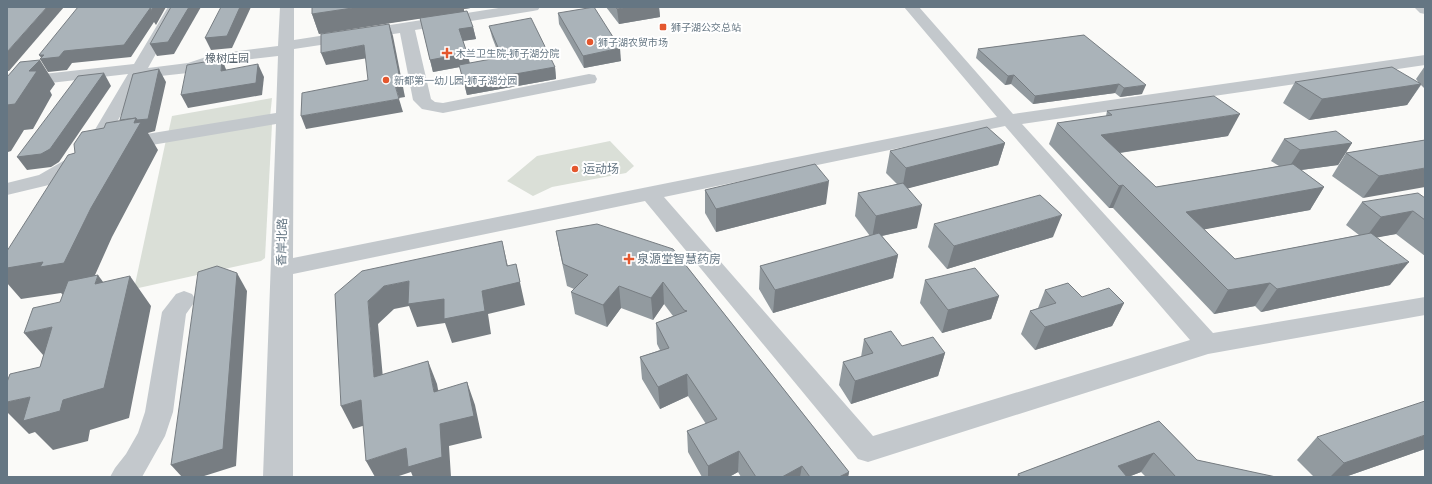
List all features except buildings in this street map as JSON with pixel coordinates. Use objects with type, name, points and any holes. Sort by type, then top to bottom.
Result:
[{"type":"street","points":[[96,143],[175,7]]},
{"type":"street","name":"香岸北路","points":[[278,477],[287,7]]},
{"type":"street","points":[[25,81],[139,68],[198,66],[209,63],[215,59],[407,27],[461,13],[533,7]]},
{"type":"street","points":[[911,7],[1208,344]]},
{"type":"street","points":[[1421,7],[1425,10]]},
{"type":"street","points":[[407,27],[422,100],[434,108],[443,108],[589,79]]},
{"type":"street","points":[[282,268],[1009,120],[1425,60]]},
{"type":"street","points":[[9,91],[25,81],[40,63]]},
{"type":"street","points":[[7,189],[46,180],[96,151],[108,146],[285,117]]},
{"type":"street","points":[[45,203],[65,169]]},
{"type":"street","points":[[649,194],[868,450],[1208,344],[1425,306]]},
{"type":"street","points":[[125,477],[136,463],[151,436],[159,412],[174,312],[184,300]]},
{"type":"shaded area","points":[[272,98],[270,117],[168,134],[172,116]]},
{"type":"shaded area","points":[[272,124],[265,258],[261,261],[134,289],[166,140]]},
{"type":"shaded area","name":"运动场","points":[[610,141],[634,166],[626,173],[552,187],[533,196],[507,181],[537,156]]},
{"type":"place","name":"狮子湖公交总站","points":[[663,27]]},
{"type":"place","name":"狮子湖农贸市场","points":[[590,42]]},
{"type":"place","name":"木兰卫生院-狮子湖分院","points":[[447,53]]},
{"type":"place","name":"新都第一幼儿园-狮子湖分园","points":[[386,80]]},
{"type":"place","name":"运动场","points":[[575,169]]},
{"type":"place","name":"泉源堂智慧药房","points":[[629,259]]},
{"type":"district","name":"橡树庄园","points":[[227,58]]}]
